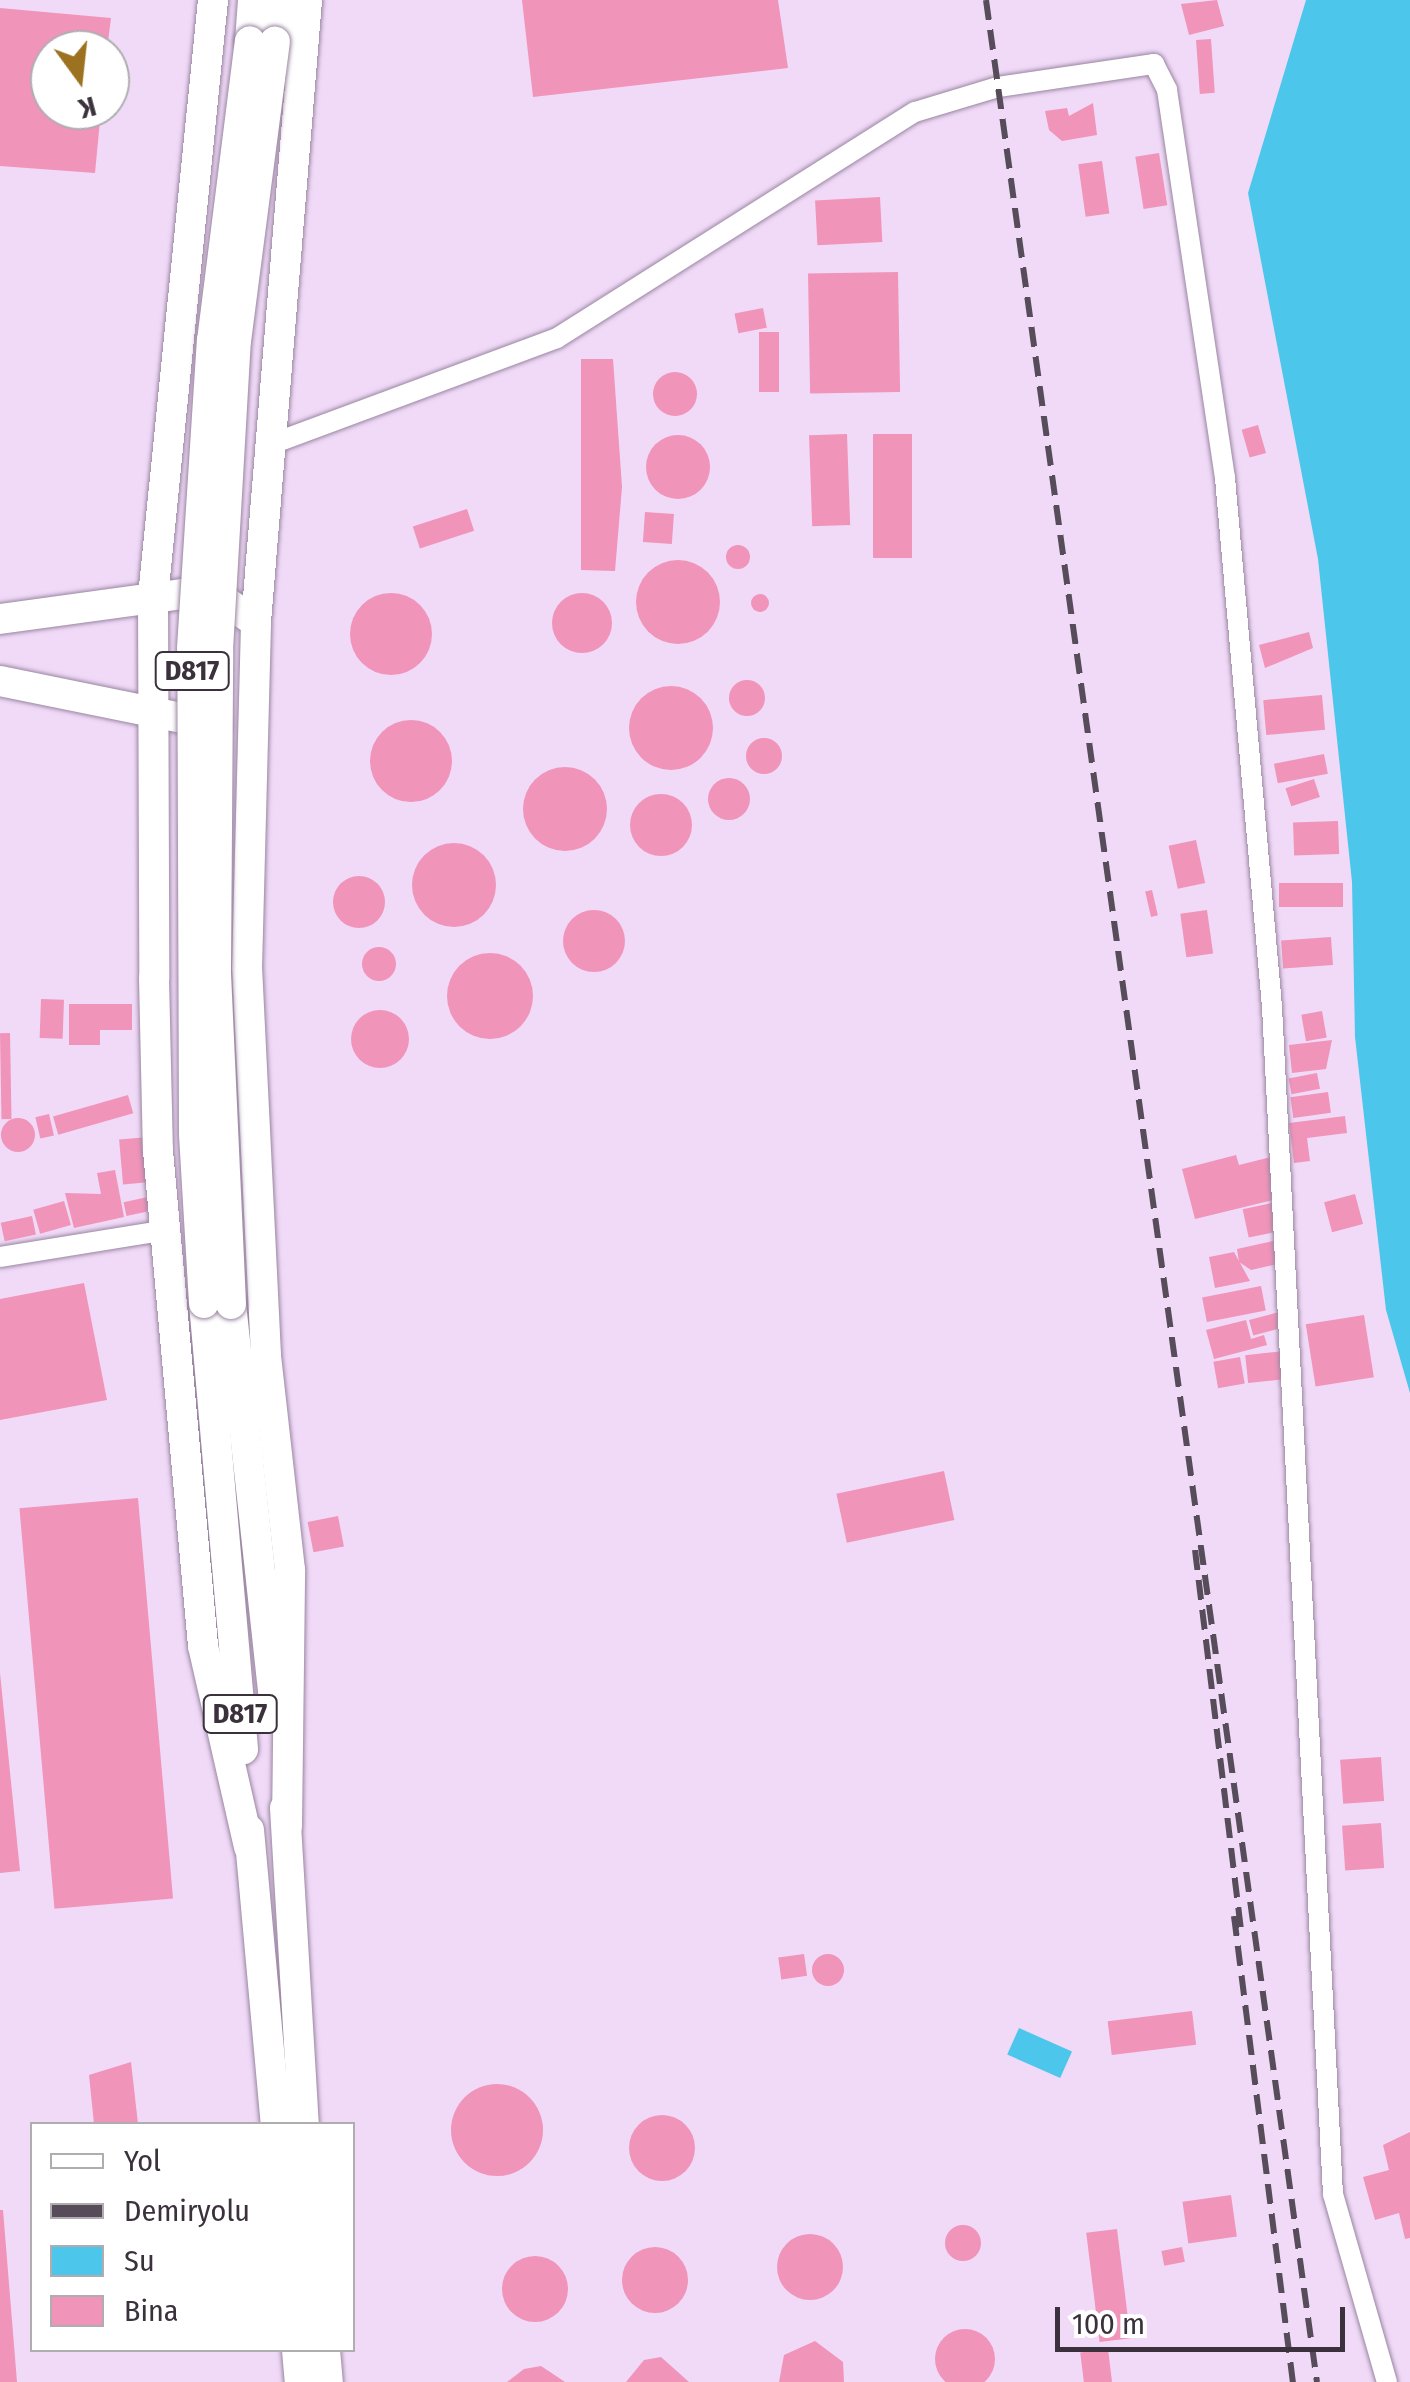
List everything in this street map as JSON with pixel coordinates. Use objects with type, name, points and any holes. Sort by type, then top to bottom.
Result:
[{"type":"highway","points":[[213,0],[153,597],[149,713],[166,1230],[204,1646],[250,1847]]},
{"type":"highway","name":"D817","points":[[253,0],[262,41]]},
{"type":"highway","name":"D817","points":[[276,2122],[250,1847],[218,1304],[216,968],[218,650],[236,342],[262,41],[278,0]]},
{"type":"highway","points":[[287,1826],[290,1570],[266,1355],[248,986],[256,622],[307,0]]},
{"type":"highway","points":[[0,619],[153,597],[228,604],[256,622]]},
{"type":"highway","points":[[0,681],[149,713],[177,724],[253,719]]},
{"type":"highway","name":"D817","points":[[218,1304],[287,1826],[304,2122]]},
{"type":"highway","points":[[297,2352],[300,2382]]},
{"type":"highway","points":[[325,2352],[328,2382]]},
{"type":"street","points":[[272,444],[557,338],[915,112],[998,87],[1154,64],[1168,90],[1225,478],[1272,1008],[1333,2194],[1386,2382]]},
{"type":"street","points":[[0,1256],[166,1230]]},
{"type":"water","points":[[1306,0],[1410,0],[1410,1393],[1386,1310],[1355,1037],[1352,882],[1318,559],[1248,193]]},
{"type":"water","points":[[1019,2028],[1072,2052],[1060,2078],[1007,2054]]},
{"type":"building","points":[[522,0],[778,0],[788,68],[533,97]]},
{"type":"building","points":[[1217,0],[1224,26],[1189,35],[1181,4]]},
{"type":"building","points":[[0,8],[111,18],[110,30],[30,30],[30,130],[99,130],[95,173],[0,166]]},
{"type":"building","points":[[1211,39],[1215,93],[1200,94],[1196,40]]},
{"type":"building","points":[[1093,103],[1097,135],[1062,141],[1049,130],[1045,111],[1067,108],[1069,116]]},
{"type":"building","points":[[1159,153],[1167,205],[1144,209],[1135,157]]},
{"type":"building","points":[[1102,161],[1109,213],[1086,217],[1078,164]]},
{"type":"building","points":[[880,197],[882,242],[817,245],[815,200]]},
{"type":"building","points":[[898,272],[900,392],[810,394],[808,274]]},
{"type":"building","points":[[763,308],[767,328],[738,333],[735,314]]},
{"type":"building","points":[[759,332],[779,332],[779,392],[759,392]]},
{"type":"building","points":[[581,359],[613,359],[622,487],[615,571],[581,570]]},
{"type":"building","points":[[675,372],[690,379],[697,394],[690,409],[675,416],[660,409],[653,394],[660,379]]},
{"type":"building","points":[[1258,425],[1266,453],[1250,458],[1242,430]]},
{"type":"building","points":[[847,434],[850,525],[812,526],[809,435]]},
{"type":"building","points":[[873,434],[912,434],[912,558],[873,558]]},
{"type":"building","points":[[678,435],[700,445],[710,467],[700,489],[678,499],[656,489],[646,467],[656,445]]},
{"type":"building","points":[[467,509],[474,531],[420,548],[413,527]]},
{"type":"building","points":[[645,512],[674,514],[672,544],[643,542]]},
{"type":"building","points":[[738,545],[747,548],[747,566],[738,569],[729,566],[726,557],[729,548]]},
{"type":"building","points":[[678,560],[694,563],[708,572],[717,586],[717,618],[708,632],[694,641],[678,644],[662,641],[648,632],[639,618],[636,602],[639,586],[648,572],[662,563]]},
{"type":"building","points":[[391,593],[407,596],[420,605],[429,618],[429,650],[420,663],[407,672],[391,675],[375,672],[362,663],[353,650],[350,634],[353,618],[362,605],[375,596]]},
{"type":"building","points":[[582,593],[603,602],[612,623],[603,644],[582,653],[561,644],[552,623],[561,602]]},
{"type":"building","points":[[760,594],[767,596],[767,610],[760,612],[753,610],[751,603],[753,596]]},
{"type":"building","points":[[1309,632],[1313,648],[1265,668],[1259,645]]},
{"type":"building","points":[[747,680],[760,685],[765,698],[760,711],[747,716],[734,711],[729,698],[734,685]]},
{"type":"building","points":[[671,686],[687,689],[701,698],[710,712],[710,744],[701,758],[687,767],[671,770],[655,767],[641,758],[632,744],[629,728],[632,712],[641,698],[655,689]]},
{"type":"building","points":[[1322,695],[1325,730],[1266,735],[1263,700]]},
{"type":"building","points":[[403,720],[419,720],[445,738],[452,761],[449,777],[440,790],[419,802],[403,802],[377,784],[370,769],[370,753],[388,727]]},
{"type":"building","points":[[764,738],[776,744],[782,756],[776,768],[764,774],[752,768],[746,756],[752,744]]},
{"type":"building","points":[[1324,754],[1328,774],[1278,783],[1274,764]]},
{"type":"building","points":[[565,767],[588,774],[600,786],[607,809],[600,832],[588,844],[565,851],[542,844],[530,832],[523,809],[530,786],[542,774]]},
{"type":"building","points":[[729,778],[744,784],[750,799],[744,814],[729,820],[714,814],[708,799],[714,784]]},
{"type":"building","points":[[1314,779],[1320,797],[1291,806],[1285,788]]},
{"type":"building","points":[[661,794],[683,803],[692,825],[683,847],[661,856],[639,847],[630,825],[639,803]]},
{"type":"building","points":[[1338,821],[1339,854],[1294,856],[1293,823]]},
{"type":"building","points":[[1196,840],[1205,883],[1178,889],[1169,846]]},
{"type":"building","points":[[454,843],[470,846],[484,855],[493,869],[493,901],[484,915],[470,924],[454,927],[438,924],[424,915],[415,901],[412,885],[415,869],[424,855],[438,846]]},
{"type":"building","points":[[359,876],[377,884],[385,902],[377,920],[359,928],[341,920],[333,902],[341,884]]},
{"type":"building","points":[[1279,883],[1343,883],[1343,907],[1279,907]]},
{"type":"building","points":[[1152,890],[1158,915],[1151,917],[1145,892]]},
{"type":"building","points":[[594,910],[616,919],[625,941],[616,963],[594,972],[572,963],[563,941],[572,919]]},
{"type":"building","points":[[1207,910],[1213,954],[1186,957],[1180,914]]},
{"type":"building","points":[[1331,937],[1333,965],[1283,968],[1281,940]]},
{"type":"building","points":[[379,947],[391,952],[396,964],[391,976],[379,981],[367,976],[362,964],[367,952]]},
{"type":"building","points":[[490,953],[520,966],[533,996],[520,1026],[490,1039],[460,1026],[447,996],[460,966]]},
{"type":"building","points":[[41,999],[64,1000],[63,1039],[40,1038]]},
{"type":"building","points":[[69,1004],[132,1004],[132,1030],[100,1030],[100,1045],[69,1045]]},
{"type":"building","points":[[380,1010],[400,1019],[409,1039],[400,1059],[380,1068],[360,1059],[351,1039],[360,1019]]},
{"type":"building","points":[[1322,1011],[1327,1038],[1306,1041],[1301,1015]]},
{"type":"building","points":[[0,1033],[10,1033],[12,1119],[2,1119]]},
{"type":"building","points":[[1332,1040],[1326,1069],[1292,1073],[1289,1045]]},
{"type":"building","points":[[1317,1073],[1320,1089],[1292,1094],[1289,1079]]},
{"type":"building","points":[[1328,1092],[1331,1113],[1293,1118],[1290,1097]]},
{"type":"building","points":[[128,1095],[133,1113],[58,1135],[53,1116]]},
{"type":"building","points":[[49,1114],[54,1135],[40,1139],[35,1117]]},
{"type":"building","points":[[1345,1116],[1347,1133],[1307,1138],[1310,1161],[1294,1163],[1289,1123]]},
{"type":"building","points":[[18,1118],[30,1123],[35,1135],[30,1147],[18,1152],[6,1147],[1,1135],[6,1123]]},
{"type":"building","points":[[149,1137],[153,1182],[123,1184],[119,1140]]},
{"type":"building","points":[[1236,1155],[1239,1165],[1271,1157],[1281,1198],[1195,1219],[1182,1169]]},
{"type":"building","points":[[115,1170],[124,1217],[74,1228],[65,1193],[101,1194],[97,1173]]},
{"type":"building","points":[[1355,1194],[1363,1224],[1332,1232],[1324,1202]]},
{"type":"building","points":[[148,1197],[151,1211],[126,1216],[124,1202]]},
{"type":"building","points":[[64,1201],[71,1225],[40,1234],[33,1210]]},
{"type":"building","points":[[1272,1203],[1278,1231],[1249,1238],[1243,1209]]},
{"type":"building","points":[[32,1216],[36,1235],[5,1241],[1,1223]]},
{"type":"building","points":[[1277,1240],[1282,1263],[1251,1270],[1239,1262],[1237,1249]]},
{"type":"building","points":[[1234,1252],[1250,1281],[1215,1288],[1209,1257]]},
{"type":"building","points":[[84,1283],[107,1400],[0,1420],[0,1299]]},
{"type":"building","points":[[1261,1286],[1266,1311],[1207,1322],[1202,1297]]},
{"type":"building","points":[[1279,1312],[1283,1327],[1253,1335],[1249,1320]]},
{"type":"building","points":[[1364,1315],[1374,1377],[1316,1386],[1306,1324]]},
{"type":"building","points":[[1246,1320],[1251,1339],[1264,1335],[1267,1345],[1214,1359],[1206,1330]]},
{"type":"building","points":[[1285,1351],[1288,1379],[1248,1383],[1245,1355]]},
{"type":"building","points":[[1240,1357],[1245,1384],[1218,1388],[1213,1362]]},
{"type":"building","points":[[944,1471],[954,1520],[847,1543],[836,1494]]},
{"type":"building","points":[[138,1498],[173,1898],[54,1909],[19,1508]]},
{"type":"building","points":[[338,1516],[344,1546],[313,1552],[308,1522]]},
{"type":"building","points":[[0,1673],[20,1871],[0,1873]]},
{"type":"building","points":[[1381,1757],[1384,1801],[1343,1804],[1340,1760]]},
{"type":"building","points":[[1381,1823],[1384,1868],[1345,1871],[1342,1826]]},
{"type":"building","points":[[804,1954],[807,1976],[781,1979],[778,1958]]},
{"type":"building","points":[[828,1954],[839,1959],[844,1970],[839,1981],[828,1986],[817,1981],[812,1970],[817,1959]]},
{"type":"building","points":[[1192,2011],[1196,2045],[1112,2055],[1108,2021]]},
{"type":"building","points":[[131,2062],[138,2122],[94,2122],[89,2075]]},
{"type":"building","points":[[488,2084],[506,2084],[523,2091],[536,2104],[543,2130],[536,2156],[523,2169],[506,2176],[488,2176],[471,2169],[458,2156],[451,2139],[451,2121],[458,2104],[471,2091]]},
{"type":"building","points":[[662,2115],[686,2124],[695,2148],[686,2172],[662,2181],[638,2172],[629,2148],[638,2124]]},
{"type":"building","points":[[1410,2132],[1410,2238],[1405,2239],[1399,2213],[1375,2220],[1363,2177],[1389,2170],[1383,2145]]},
{"type":"building","points":[[1231,2195],[1237,2237],[1188,2243],[1182,2202]]},
{"type":"building","points":[[3,2210],[17,2382],[0,2382]]},
{"type":"building","points":[[963,2225],[975,2231],[981,2243],[975,2255],[963,2261],[951,2255],[945,2243],[951,2231]]},
{"type":"building","points":[[1117,2229],[1130,2338],[1100,2342],[1086,2233]]},
{"type":"building","points":[[810,2234],[834,2243],[843,2267],[834,2291],[810,2300],[786,2291],[777,2267],[786,2243]]},
{"type":"building","points":[[655,2247],[679,2256],[688,2280],[679,2304],[655,2313],[631,2304],[622,2280],[631,2256]]},
{"type":"building","points":[[1182,2247],[1185,2262],[1164,2266],[1161,2251]]},
{"type":"building","points":[[535,2256],[559,2265],[568,2289],[559,2313],[535,2322],[511,2313],[502,2289],[511,2265]]},
{"type":"building","points":[[953,2331],[977,2331],[993,2347],[993,2371],[982,2383],[948,2383],[937,2371],[937,2347]]},
{"type":"building","points":[[815,2341],[843,2362],[844,2382],[779,2382],[784,2355]]},
{"type":"building","points":[[1108,2349],[1112,2382],[1084,2382],[1080,2352]]},
{"type":"building","points":[[661,2357],[689,2382],[626,2382],[644,2360]]},
{"type":"building","points":[[541,2366],[565,2382],[507,2382],[524,2369]]},
{"type":"railway","points":[[986,0],[1317,2382]]},
{"type":"railway","points":[[1195,1550],[1241,1931]]},
{"type":"railway","points":[[1234,1916],[1293,2382]]}]
